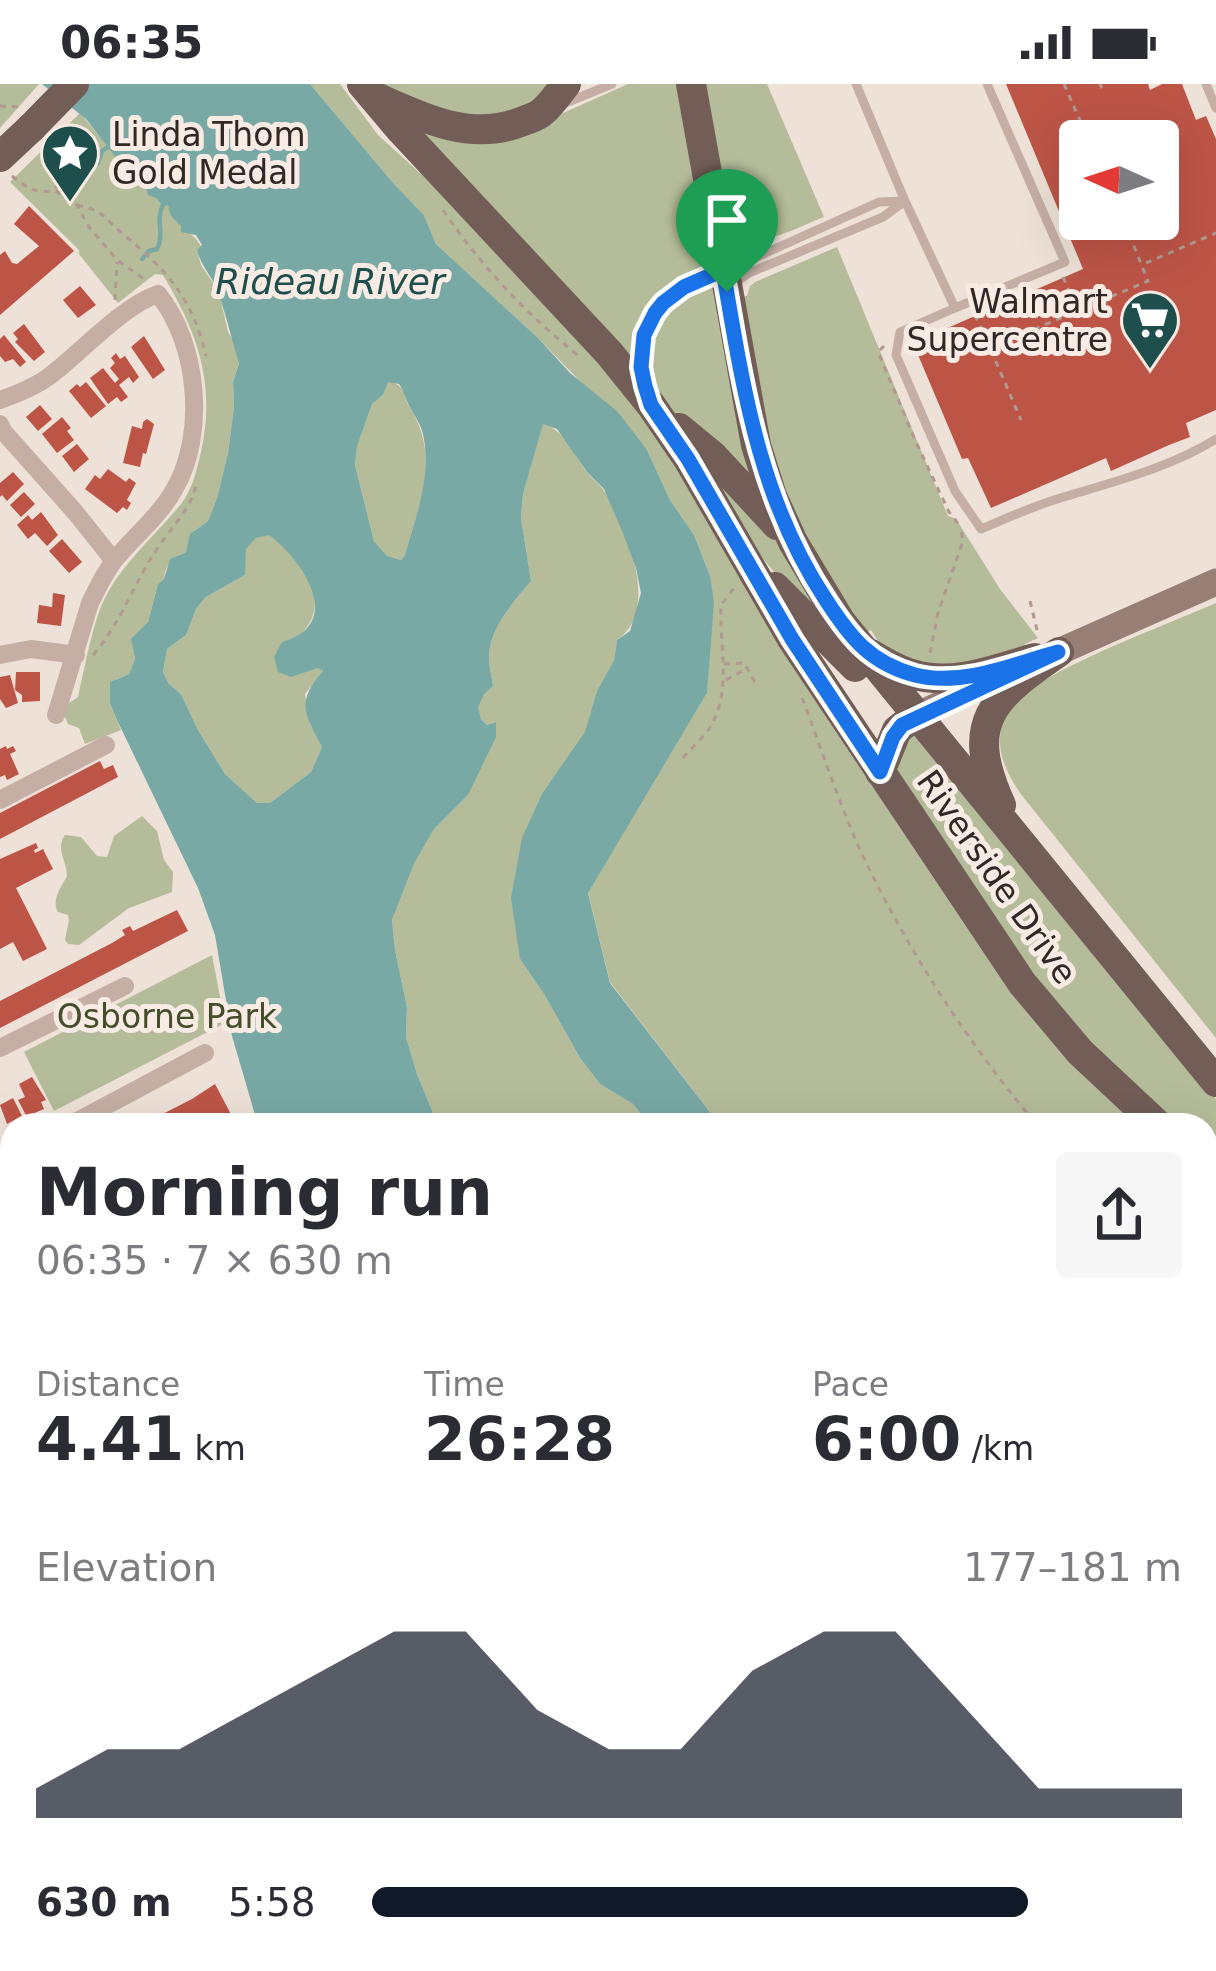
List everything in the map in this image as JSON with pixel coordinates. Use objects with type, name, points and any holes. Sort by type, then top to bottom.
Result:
[{"type":"main road","points":[[4,165],[74,84]]},
{"type":"main road","points":[[367,90],[434,121],[466,129],[505,127],[541,112],[566,84]]},
{"type":"main road","name":"Riverside Drive","points":[[691,84],[756,445],[793,542],[860,648],[1216,1082]]},
{"type":"main road","name":"Riverside Drive","points":[[367,90],[609,353],[651,405],[688,459],[743,571],[1022,982],[1080,1052],[1145,1113]]},
{"type":"main road","points":[[651,405],[712,455],[793,542]]},
{"type":"main road","points":[[743,571],[856,668],[891,709],[916,716]]},
{"type":"main road","points":[[880,772],[897,730],[916,716],[1216,583]]},
{"type":"main road","points":[[860,648],[913,675],[937,678],[972,676],[1052,654]]},
{"type":"main road","points":[[1013,832],[985,762],[989,716],[1005,692],[1052,654]]},
{"type":"street","points":[[0,400],[46,379],[150,296],[158,294],[180,327],[188,351],[193,399],[190,442],[176,488],[114,561],[90,603],[56,716]]},
{"type":"street","points":[[0,424],[114,561]]},
{"type":"street","points":[[0,655],[31,650],[76,655]]},
{"type":"street","points":[[0,800],[106,745]]},
{"type":"street","points":[[0,1048],[125,986]]},
{"type":"street","points":[[92,1113],[205,1053]]},
{"type":"lane","points":[[541,112],[612,84]]},
{"type":"lane","points":[[856,84],[955,308]]},
{"type":"lane","points":[[987,84],[1065,262],[900,332],[896,355],[955,491],[981,529],[1051,501],[1108,486],[1216,439]]},
{"type":"lane","points":[[1206,84],[1216,108]]},
{"type":"lane","points":[[725,281],[879,202],[905,201]]},
{"type":"lane","points":[[651,405],[641,367],[644,335],[672,295],[737,280],[884,218],[905,201]]},
{"type":"path","points":[[1064,84],[1080,120]]},
{"type":"path","points":[[0,106],[35,124],[63,149],[68,167],[54,190]]},
{"type":"path","points":[[4,165],[35,191],[54,190],[77,205],[96,208],[154,258],[179,288],[201,334],[207,361]]},
{"type":"path","points":[[77,205],[88,227],[117,260],[158,294]]},
{"type":"path","points":[[441,208],[488,272],[587,363]]},
{"type":"path","points":[[1143,264],[1216,233]]},
{"type":"path","points":[[990,348],[1150,284],[1132,240]]},
{"type":"path","points":[[115,322],[117,260]]},
{"type":"path","points":[[1062,275],[1078,311]]},
{"type":"path","points":[[974,314],[1021,420]]},
{"type":"path","points":[[76,655],[93,655],[105,641],[160,543],[193,498],[197,480]]},
{"type":"path","points":[[927,668],[938,613],[963,541],[960,526],[973,517]]},
{"type":"path","points":[[683,758],[713,724],[724,680],[721,605],[743,571]]},
{"type":"path","points":[[1030,601],[1034,625],[1052,654]]},
{"type":"path","points":[[722,664],[742,663],[756,684]]},
{"type":"path","points":[[724,680],[747,668]]},
{"type":"path","points":[[802,697],[880,889],[933,984],[1028,1113]]},
{"type":"green space","points":[[0,84],[39,84],[0,128]]},
{"type":"green space","points":[[310,84],[340,84],[378,135],[421,174],[425,172],[614,374],[1022,983],[1147,1113],[711,1113],[610,982],[588,892],[707,693],[710,576],[694,535],[670,500],[647,450],[538,338],[436,244],[424,215]]},
{"type":"green space","points":[[379,84],[556,84],[524,109],[465,120]]},
{"type":"green space","points":[[628,84],[681,84],[710,269],[677,284],[655,303],[641,329],[635,364],[414,124],[525,130]]},
{"type":"green space","points":[[700,84],[767,84],[824,217],[769,238],[735,234],[733,238]]},
{"type":"green space","points":[[80,113],[130,179],[145,183],[200,244],[201,265],[219,292],[239,362],[228,453],[208,521],[194,531],[186,552],[168,565],[148,622],[132,644],[135,659],[129,674],[116,679],[110,703],[121,730],[85,744],[79,728],[68,724],[65,706],[78,697],[105,598],[188,492],[201,452],[206,404],[194,339],[163,275],[155,274],[118,303],[79,250],[10,182]]},
{"type":"green space","points":[[837,247],[948,516],[956,519],[1038,638],[1025,644],[1026,648],[968,670],[909,660],[878,641],[871,630],[864,634],[818,567],[770,457],[740,297],[747,296],[755,282]]},
{"type":"green space","points":[[715,283],[743,424],[838,633],[788,589],[752,545],[656,392],[649,356],[656,326],[677,301]]},
{"type":"green space","points":[[388,381],[401,388],[419,426],[426,463],[421,499],[401,560],[387,556],[374,541],[355,465],[372,404],[383,395]]},
{"type":"green space","points":[[543,423],[563,437],[605,492],[636,569],[637,609],[630,627],[617,640],[586,732],[543,792],[520,959],[600,1084],[640,1113],[433,1113],[406,1037],[407,1007],[392,920],[434,829],[468,795],[495,722],[487,725],[477,707],[493,686],[489,657],[493,636],[531,581],[521,518]]},
{"type":"green space","points":[[269,534],[297,561],[311,583],[314,608],[299,637],[323,672],[305,694],[310,724],[322,747],[311,772],[270,803],[257,803],[225,774],[181,694],[163,672],[167,649],[186,635],[196,609],[206,597],[245,575],[245,549]]},
{"type":"green space","points":[[1216,603],[1216,1038],[1020,793],[1008,773],[1000,741],[1005,718],[1025,693],[1106,649]]},
{"type":"green space","points":[[908,732],[927,743],[1216,1099],[1216,1113],[1164,1113],[1088,1041],[1020,956],[897,769]]},
{"type":"green space","points":[[142,816],[157,831],[164,860],[173,872],[172,892],[129,908],[79,945],[68,944],[68,915],[58,912],[56,903],[67,876],[62,840],[65,835],[81,837],[97,856],[107,857],[114,836]]},
{"type":"green space","name":"Osborne Park","points":[[212,955],[225,1023],[54,1111],[24,1052]]},
{"type":"water","name":"Rideau River","points":[[42,84],[310,84],[424,215],[436,244],[570,373],[618,412],[647,450],[670,500],[694,535],[710,576],[714,602],[707,693],[588,893],[610,983],[711,1113],[640,1113],[600,1084],[520,959],[511,898],[522,838],[543,792],[585,732],[597,691],[614,660],[617,640],[630,631],[641,593],[636,568],[604,489],[557,429],[543,424],[521,518],[531,581],[493,636],[489,657],[493,686],[478,707],[487,725],[496,722],[496,737],[468,795],[434,829],[414,864],[392,920],[407,1007],[406,1037],[433,1113],[254,1113],[232,1036],[215,935],[198,888],[110,703],[110,682],[129,674],[135,659],[131,639],[148,622],[170,559],[186,552],[190,534],[208,521],[217,498],[228,453],[233,382],[239,363],[217,289],[197,250],[202,245],[196,235],[181,232],[168,206],[148,195],[145,183],[124,176],[123,167],[86,119]],"holes":[[[388,382],[399,384],[422,429],[426,465],[422,495],[401,560],[387,556],[374,541],[355,465],[372,404],[383,395]],[[269,535],[305,575],[315,607],[312,621],[282,642],[274,657],[278,672],[291,677],[318,668],[323,671],[306,700],[322,747],[311,772],[270,803],[257,803],[225,774],[181,694],[163,672],[167,649],[186,635],[206,597],[245,575],[246,549],[256,538]]]},
{"type":"building","points":[[1006,84],[1148,84],[1150,90],[1162,84],[1182,84],[1196,120],[1206,116],[1216,139],[1216,410],[1186,423],[1190,437],[1111,471],[1106,458],[991,508],[968,458],[962,459],[913,343],[1083,269],[1071,240],[1179,240],[1179,120],[1059,120],[1059,211]]},
{"type":"building","points":[[29,206],[74,251],[0,315],[0,255],[5,251],[17,264],[39,246],[14,224]]},
{"type":"building","points":[[80,286],[96,305],[78,318],[63,300]]},
{"type":"building","points":[[24,324],[45,352],[34,361],[15,342],[13,333]]},
{"type":"building","points":[[4,335],[26,362],[20,367],[13,359],[5,362],[0,356]]},
{"type":"building","points":[[144,336],[165,370],[153,379],[131,347]]},
{"type":"building","points":[[116,353],[120,359],[125,356],[139,377],[133,383],[129,377],[119,385],[128,397],[121,402],[117,397],[108,404],[90,378],[103,368],[115,383],[119,379],[110,368]]},
{"type":"building","points":[[86,382],[106,406],[91,418],[69,391]]},
{"type":"building","points":[[40,405],[52,419],[38,431],[26,417]]},
{"type":"building","points":[[62,417],[74,440],[57,453],[42,434]]},
{"type":"building","points":[[147,419],[154,424],[140,467],[123,463],[132,426],[142,429]]},
{"type":"building","points":[[77,444],[89,459],[74,472],[62,456]]},
{"type":"building","points":[[108,469],[136,483],[127,510],[123,507],[117,513],[85,489],[95,475],[100,479]]},
{"type":"building","points":[[13,472],[24,484],[7,501],[0,497],[0,483]]},
{"type":"building","points":[[24,492],[35,504],[21,517],[10,505]]},
{"type":"building","points":[[41,512],[58,535],[47,546],[35,533],[28,539],[17,525]]},
{"type":"building","points":[[62,539],[82,562],[69,573],[49,551]]},
{"type":"building","points":[[53,593],[65,595],[61,626],[37,623],[39,605],[52,607]]},
{"type":"building","points":[[16,672],[40,672],[40,701],[22,702],[15,690]]},
{"type":"building","points":[[10,675],[18,703],[6,708],[0,699],[0,677]]},
{"type":"building","points":[[6,746],[16,751],[10,754],[19,774],[7,780],[5,775],[0,777],[0,749]]},
{"type":"building","points":[[100,761],[104,769],[113,765],[118,777],[0,839],[0,813]]},
{"type":"building","points":[[36,843],[35,853],[43,849],[53,869],[16,888],[47,949],[23,961],[13,942],[0,949],[0,859]]},
{"type":"building","points":[[177,910],[188,931],[0,1028],[0,1001],[112,943],[125,935],[122,930],[130,926],[133,931]]},
{"type":"building","points":[[32,1077],[46,1100],[41,1102],[44,1109],[25,1113],[18,1100],[25,1097],[19,1084]]},
{"type":"building","points":[[215,1084],[230,1113],[165,1113]]},
{"type":"building","points":[[13,1098],[20,1113],[3,1113],[0,1105]]},
{"type":"waterway","points":[[81,173],[98,163],[108,147]]},
{"type":"waterway","points":[[142,259],[157,249],[163,205]]},
{"type":"place","name":"Linda Thom Gold Medal","points":[[70,204]]},
{"type":"place","name":"Walmart Supercentre","points":[[1150,371]]},
{"type":"route","points":[[723,270],[727,292],[756,445],[772,496],[806,568],[860,648],[913,675],[937,678],[972,676],[1058,652],[902,725],[880,772],[792,639],[688,459],[651,405],[641,367],[644,335],[663,303],[684,287],[723,270]]}]
